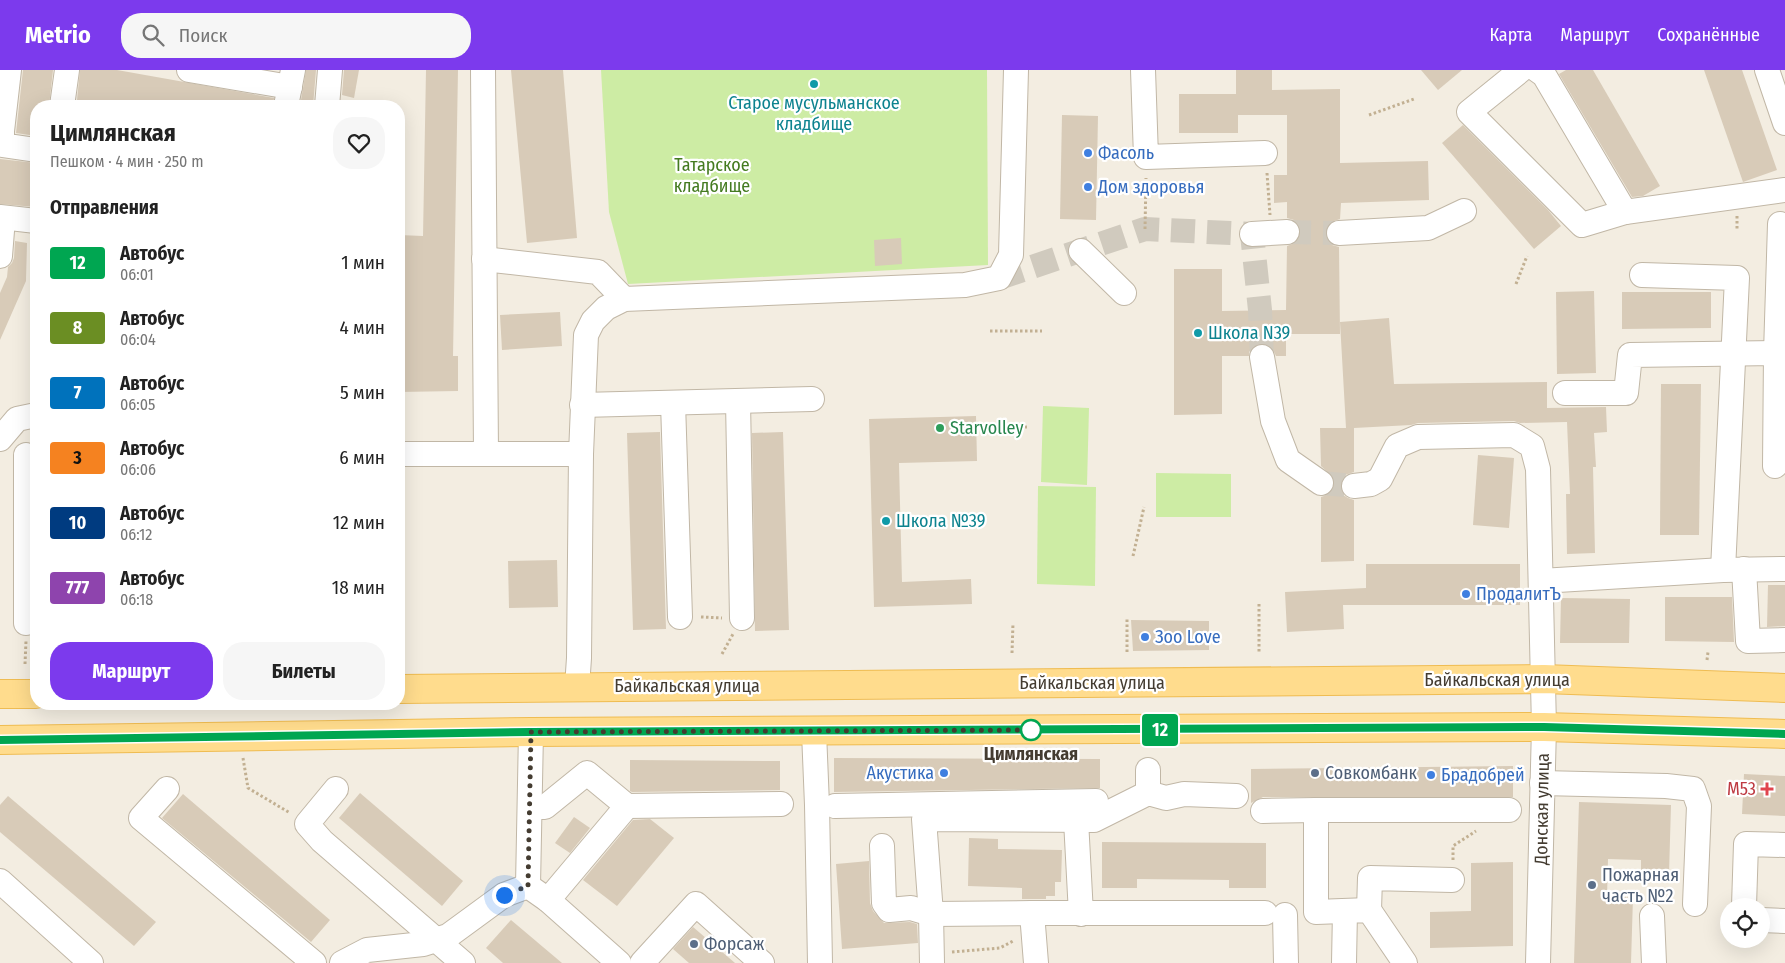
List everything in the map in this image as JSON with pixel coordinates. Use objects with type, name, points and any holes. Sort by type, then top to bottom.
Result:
[{"type":"main road","name":"Байкальская улица","points":[[405,690],[1544,679],[1785,688]]},
{"type":"main road","points":[[0,694],[30,694]]},
{"type":"main road","points":[[0,740],[531,732],[1544,727],[1785,734]]},
{"type":"street","points":[[63,100],[67,70]]},
{"type":"street","points":[[189,70],[289,88]]},
{"type":"street","points":[[328,100],[330,70]]},
{"type":"street","points":[[483,70],[486,453]]},
{"type":"street","points":[[577,687],[582,405],[586,335],[593,321],[606,308],[624,299],[965,284],[999,278],[1010,255],[1016,70]]},
{"type":"street","points":[[1143,70],[1146,157],[1265,153]]},
{"type":"street","points":[[1521,70],[1469,112],[1582,225],[1625,212],[1785,190]]},
{"type":"street","points":[[1537,70],[1544,75],[1625,212]]},
{"type":"street","points":[[1767,70],[1785,123]]},
{"type":"street","points":[[6,73],[1,131],[2,145],[30,149]]},
{"type":"street","points":[[1339,234],[1428,228],[1464,211]]},
{"type":"street","points":[[0,256],[1,217],[30,220]]},
{"type":"street","points":[[1776,466],[1776,353],[1780,224]]},
{"type":"street","points":[[1081,251],[1124,293]]},
{"type":"street","points":[[484,259],[598,272],[624,299]]},
{"type":"street","points":[[1642,276],[1737,278],[1734,353],[1734,570],[1748,641],[1785,640]]},
{"type":"street","points":[[1565,393],[1626,393],[1630,356],[1776,353]]},
{"type":"street","points":[[1262,356],[1272,421],[1288,460],[1321,483]]},
{"type":"street","points":[[582,405],[812,399]]},
{"type":"street","points":[[738,401],[742,618]]},
{"type":"street","points":[[672,402],[680,617]]},
{"type":"street","points":[[0,439],[17,418],[30,416]]},
{"type":"street","name":"Донская улица","points":[[1354,486],[1371,484],[1380,479],[1397,446],[1418,437],[1514,435],[1532,446],[1538,469],[1544,679],[1538,963]]},
{"type":"street","points":[[0,453],[30,455]]},
{"type":"street","points":[[405,454],[581,454]]},
{"type":"street","points":[[26,623],[30,489]]},
{"type":"street","points":[[1541,581],[1734,570],[1785,569]]},
{"type":"street","points":[[528,886],[531,732]]},
{"type":"street","points":[[814,732],[820,963]]},
{"type":"street","points":[[530,807],[545,807],[587,773],[627,806],[781,804]]},
{"type":"street","points":[[835,806],[1035,811],[1076,820],[1094,820],[1148,781],[1166,798],[1184,794],[1236,796]]},
{"type":"street","points":[[1542,783],[1666,786],[1693,789],[1699,806],[1695,904]]},
{"type":"street","points":[[167,789],[141,818],[314,963]]},
{"type":"street","points":[[336,789],[307,824],[322,841],[463,963]]},
{"type":"street","points":[[932,960],[931,914],[924,819],[1035,811],[1096,801]]},
{"type":"street","points":[[548,900],[627,806]]},
{"type":"street","points":[[1316,810],[1316,912]]},
{"type":"street","points":[[1263,811],[1510,810]]},
{"type":"street","points":[[1076,820],[1081,914]]},
{"type":"street","points":[[1744,898],[1746,844],[1785,845]]},
{"type":"street","points":[[882,846],[884,903],[889,910],[911,908],[931,914],[1033,921],[1081,914],[1275,914],[1369,910]]},
{"type":"street","points":[[1405,963],[1369,910],[1370,878],[1452,880]]},
{"type":"street","points":[[0,881],[92,963]]},
{"type":"street","points":[[528,886],[548,900],[619,963]]},
{"type":"street","points":[[342,963],[367,950],[423,944],[448,936],[504,895],[528,886]]},
{"type":"street","points":[[642,963],[696,904],[762,963]]},
{"type":"street","points":[[1344,963],[1346,911]]},
{"type":"street","points":[[1275,914],[1286,963]]},
{"type":"street","points":[[1652,916],[1654,963]]},
{"type":"street","points":[[1770,920],[1785,921]]},
{"type":"street","points":[[1033,921],[1036,963]]},
{"type":"path","points":[[1369,115],[1414,99]]},
{"type":"path","points":[[1265,153],[1270,233]]},
{"type":"path","points":[[1144,229],[1146,176]]},
{"type":"path","points":[[1516,284],[1527,256]]},
{"type":"path","points":[[990,331],[1042,331]]},
{"type":"path","points":[[995,428],[1027,428]]},
{"type":"path","points":[[1133,556],[1144,507]]},
{"type":"path","points":[[1259,604],[1259,653]]},
{"type":"path","points":[[680,617],[742,618]]},
{"type":"path","points":[[1127,618],[1127,652]]},
{"type":"path","points":[[1012,653],[1013,623]]},
{"type":"path","points":[[1707,660],[1708,652]]},
{"type":"path","points":[[241,749],[248,788],[307,824]]},
{"type":"path","points":[[1452,880],[1453,846],[1477,831]]},
{"type":"path","points":[[932,960],[953,952],[1000,948],[1033,921]]},
{"type":"green space","name":"Татарское кладбище","points":[[601,70],[987,70],[988,265],[628,284],[609,212]]},
{"type":"green space","points":[[1043,406],[1089,408],[1087,485],[1041,482]]},
{"type":"green space","points":[[1156,473],[1231,474],[1231,517],[1156,517]]},
{"type":"green space","points":[[1038,486],[1096,487],[1095,586],[1037,584]]},
{"type":"building","points":[[23,70],[53,70],[50,100],[30,100],[30,135],[16,133]]},
{"type":"building","points":[[80,70],[117,70],[274,98],[274,100],[77,100]]},
{"type":"building","points":[[306,70],[316,70],[314,100],[301,100]]},
{"type":"building","points":[[344,70],[359,70],[354,98],[342,95]]},
{"type":"building","points":[[426,70],[458,70],[453,356],[458,356],[458,391],[405,392],[405,235],[423,236]]},
{"type":"building","points":[[511,70],[563,70],[577,238],[527,243]]},
{"type":"building","points":[[1236,70],[1272,70],[1272,90],[1340,89],[1340,163],[1428,161],[1429,200],[1341,203],[1340,219],[1331,222],[1325,233],[1332,245],[1339,247],[1340,334],[1286,334],[1286,356],[1276,356],[1272,348],[1260,343],[1253,347],[1249,352],[1249,356],[1222,356],[1222,414],[1174,415],[1174,269],[1222,269],[1222,311],[1286,310],[1287,246],[1295,243],[1301,232],[1294,220],[1287,218],[1287,202],[1274,203],[1274,175],[1287,175],[1287,115],[1238,115],[1238,133],[1179,133],[1179,94],[1236,94]]},
{"type":"building","points":[[1421,70],[1462,70],[1438,90]]},
{"type":"building","points":[[1566,70],[1593,70],[1660,186],[1643,196],[1632,197],[1559,74]]},
{"type":"building","points":[[1704,70],[1742,70],[1777,170],[1743,182]]},
{"type":"building","points":[[1062,115],[1098,116],[1096,220],[1060,219]]},
{"type":"building","points":[[1463,125],[1548,210],[1561,226],[1534,249],[1442,143]]},
{"type":"building","points":[[0,159],[30,162],[30,206],[0,204]]},
{"type":"building","points":[[901,238],[902,264],[875,266],[874,240]]},
{"type":"building","points":[[15,241],[27,243],[26,281],[0,340],[0,293],[7,277],[8,267],[14,258]]},
{"type":"building","points":[[1594,291],[1596,373],[1557,374],[1556,292]]},
{"type":"building","points":[[1622,292],[1711,292],[1711,328],[1622,329]]},
{"type":"building","points":[[560,312],[562,346],[502,350],[500,315]]},
{"type":"building","points":[[1389,318],[1394,384],[1547,382],[1547,408],[1606,407],[1607,432],[1594,433],[1596,467],[1593,467],[1595,553],[1567,554],[1566,494],[1570,494],[1567,422],[1418,423],[1354,428],[1354,472],[1345,475],[1340,487],[1343,495],[1354,500],[1354,561],[1321,562],[1321,497],[1332,491],[1335,484],[1333,477],[1321,466],[1320,428],[1346,428],[1340,322]]},
{"type":"building","points":[[1661,384],[1701,384],[1699,535],[1660,535]]},
{"type":"building","name":"Школа №39","points":[[976,416],[977,461],[899,463],[902,582],[971,579],[972,604],[874,607],[869,419]]},
{"type":"building","points":[[660,432],[666,629],[633,630],[627,433]]},
{"type":"building","points":[[783,432],[789,630],[755,631],[752,433]]},
{"type":"building","points":[[1478,455],[1514,458],[1509,528],[1473,525]]},
{"type":"building","points":[[557,560],[558,607],[509,608],[508,561]]},
{"type":"building","points":[[1366,564],[1520,564],[1520,605],[1343,605],[1344,629],[1287,632],[1285,592],[1366,588]]},
{"type":"building","points":[[1768,585],[1785,585],[1785,626],[1767,627]]},
{"type":"building","points":[[1665,597],[1732,597],[1734,642],[1665,641]]},
{"type":"building","points":[[1561,598],[1630,599],[1629,643],[1560,643]]},
{"type":"building","points":[[1131,620],[1209,621],[1209,650],[1133,651]]},
{"type":"building","points":[[834,758],[1100,759],[1100,788],[834,792]]},
{"type":"building","points":[[630,760],[780,761],[780,790],[632,792],[630,791]]},
{"type":"building","points":[[1513,766],[1513,797],[1263,797],[1251,803],[1251,769]]},
{"type":"building","points":[[1744,774],[1785,776],[1785,816],[1742,814]]},
{"type":"building","points":[[360,793],[463,881],[442,906],[339,818]]},
{"type":"building","points":[[183,794],[330,920],[311,942],[162,818]]},
{"type":"building","points":[[8,796],[156,922],[134,946],[0,832],[0,805]]},
{"type":"building","name":"Пожарная часть №2","points":[[1579,802],[1671,805],[1669,874],[1641,873],[1641,860],[1608,859],[1607,897],[1633,897],[1631,963],[1574,963]]},
{"type":"building","points":[[574,817],[590,828],[570,853],[555,843]]},
{"type":"building","points":[[650,819],[674,838],[617,906],[583,880],[633,820]]},
{"type":"building","points":[[969,838],[998,839],[998,849],[1062,850],[1061,882],[1055,882],[1055,896],[1046,896],[1046,899],[1022,899],[1022,888],[968,886]]},
{"type":"building","points":[[1102,842],[1266,843],[1266,888],[1229,888],[1229,880],[1137,879],[1137,888],[1102,888]]},
{"type":"building","points":[[869,861],[870,903],[873,911],[884,923],[910,922],[917,924],[918,943],[842,949],[836,864]]},
{"type":"building","points":[[1513,862],[1513,946],[1430,948],[1430,912],[1471,911],[1471,863]]},
{"type":"building","points":[[511,920],[562,963],[503,963],[486,948]]},
{"type":"building","points":[[693,927],[735,963],[689,963],[673,949]]},
{"type":"tunnel","points":[[999,278],[1145,229],[1252,234],[1260,310],[1262,357]]},
{"type":"tunnel","points":[[1287,232],[1339,233]]},
{"type":"tunnel","points":[[1321,483],[1354,486]]},
{"type":"bus line","name":"12","points":[[0,740],[531,732],[1544,727],[1785,734]]},
{"type":"place","name":"Старое мусульманское кладбище","points":[[814,84]]},
{"type":"place","name":"Фасоль","points":[[1088,153]]},
{"type":"place","name":"Дом здоровья","points":[[1088,187]]},
{"type":"place","name":"Школа N39","points":[[1198,333]]},
{"type":"place","name":"Starvolley","points":[[940,428]]},
{"type":"place","name":"Школа №39","points":[[886,521]]},
{"type":"place","name":"ПродалитЪ","points":[[1466,594]]},
{"type":"place","name":"Зоо Love","points":[[1145,637]]},
{"type":"place","name":"Цимлянская","points":[[1031,730]]},
{"type":"place","name":"Акустика","points":[[944,773]]},
{"type":"place","name":"Совкомбанк","points":[[1315,773]]},
{"type":"place","name":"Брадобрей","points":[[1431,775]]},
{"type":"place","name":"М53","points":[[1767,789]]},
{"type":"place","name":"Пожарная часть №2","points":[[1592,885]]},
{"type":"place","name":"Форсаж","points":[[694,944]]},
{"type":"route","points":[[504,895],[528,886],[531,732],[1031,730]]}]
